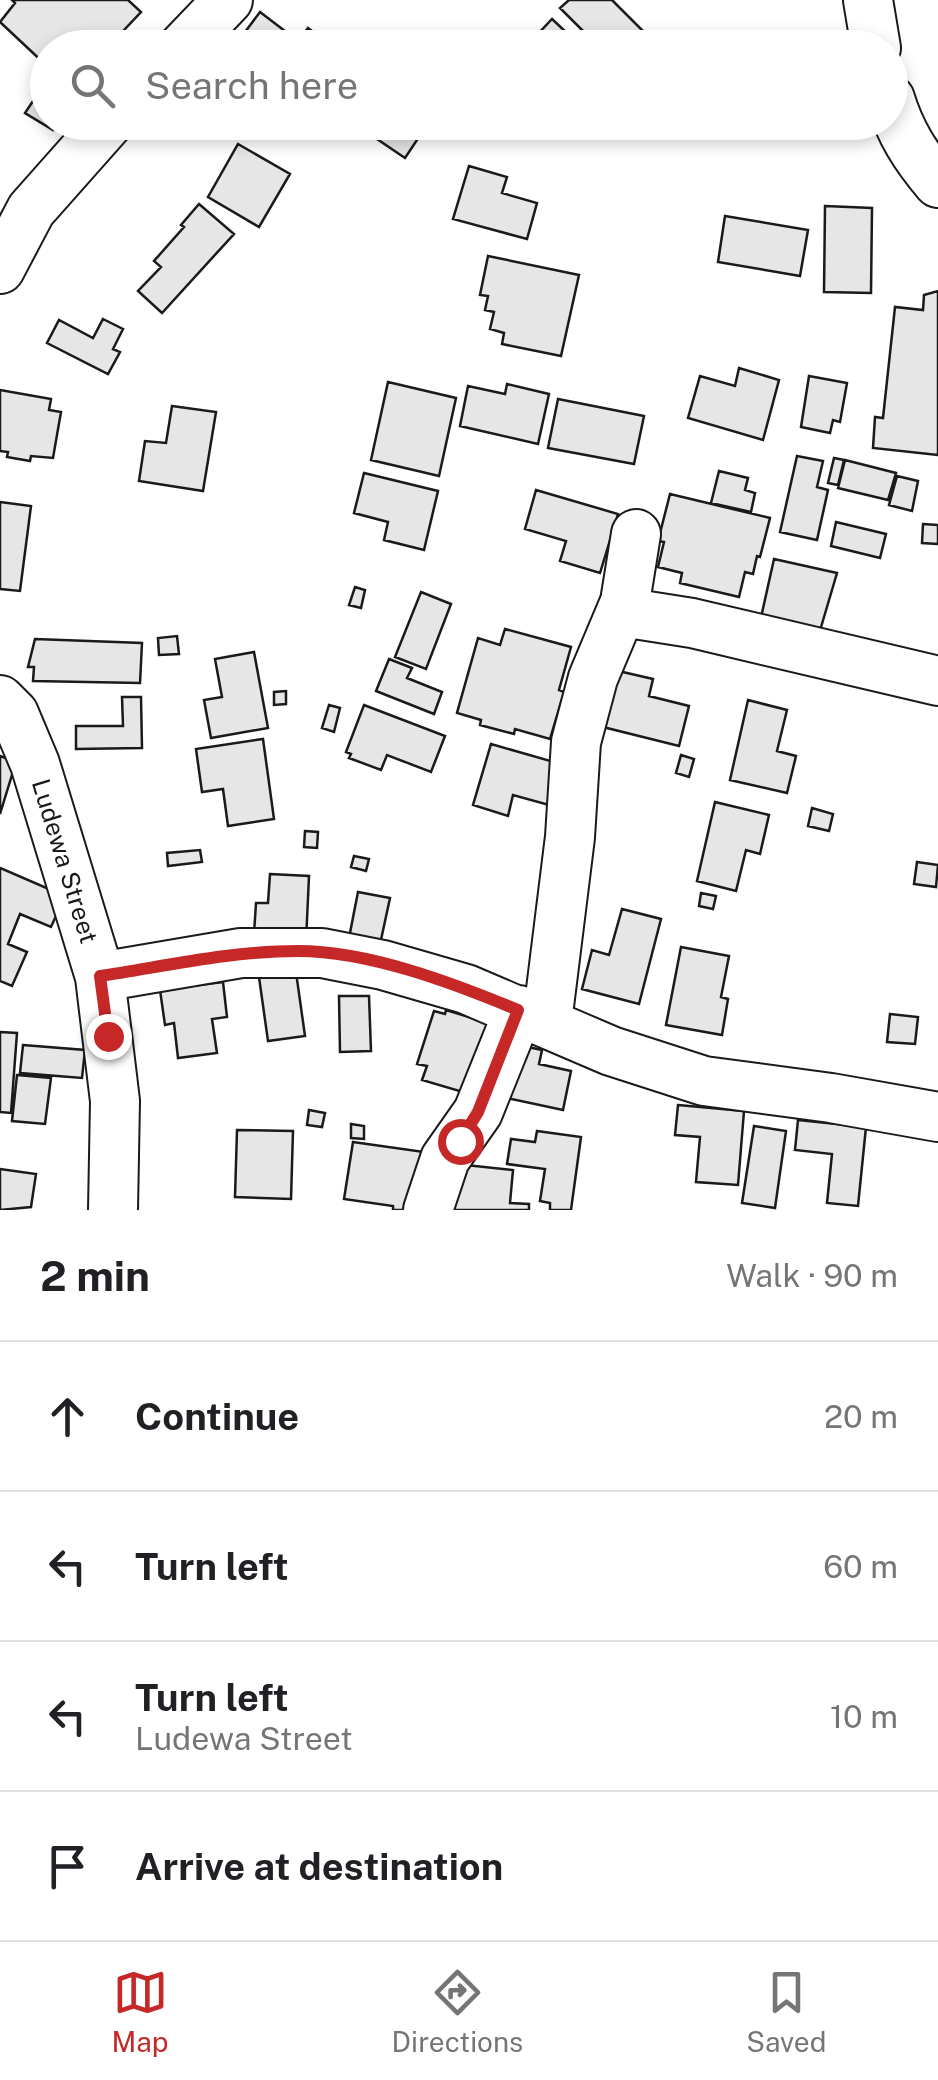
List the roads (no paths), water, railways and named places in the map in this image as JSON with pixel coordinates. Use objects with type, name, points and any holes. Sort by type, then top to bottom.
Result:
[{"type":"street","points":[[199,30],[228,0]]},
{"type":"street","points":[[868,0],[873,30]]},
{"type":"street","points":[[0,269],[31,210],[93,140]]},
{"type":"street","points":[[906,140],[938,182]]},
{"type":"street","points":[[428,1210],[446,1159],[533,1016],[570,838],[576,742],[593,678],[622,612],[636,534]]},
{"type":"street","points":[[622,612],[692,624],[938,681]]},
{"type":"street","name":"Ludewa Street","points":[[0,700],[14,714],[35,764],[100,976],[115,1101],[113,1210]]},
{"type":"street","points":[[100,976],[242,953],[300,951],[383,965],[466,989],[611,1051],[704,1081],[831,1098],[938,1118]]}]
